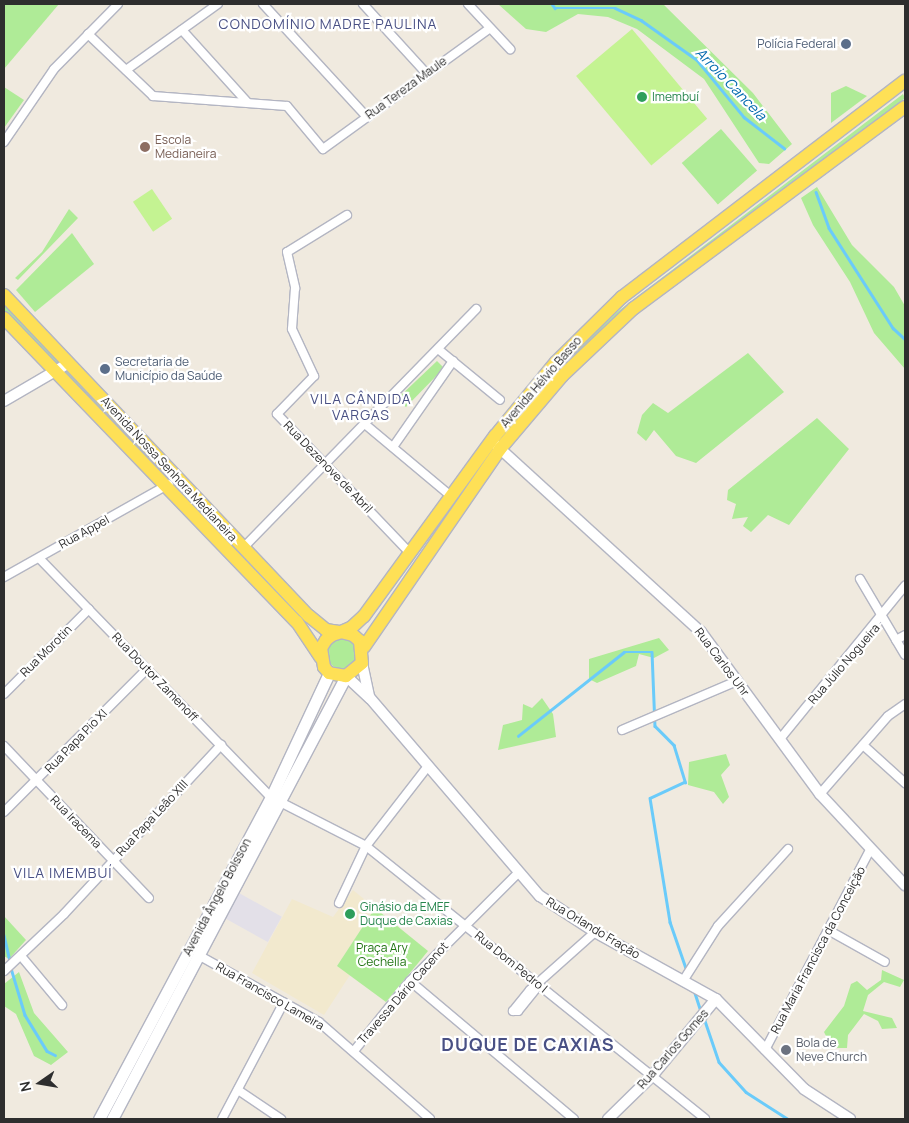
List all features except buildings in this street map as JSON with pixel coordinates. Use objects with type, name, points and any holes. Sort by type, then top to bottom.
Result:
[{"type":"main road","name":"Avenida Hélvio Basso","points":[[364,647],[496,445],[556,362],[622,297],[905,81]]},
{"type":"main road","name":"Avenida Hélvio Basso","points":[[341,632],[364,616],[452,496],[496,445],[562,376],[634,308],[905,108]]},
{"type":"main road","name":"Avenida Nossa Senhora Medianeira","points":[[4,295],[243,548],[318,624],[341,632]]},
{"type":"main road","name":"Avenida Nossa Senhora Medianeira","points":[[4,318],[296,622],[321,658]]},
{"type":"main road","points":[[233,557],[243,548]]},
{"type":"main road","points":[[341,632],[355,637],[364,647],[362,664],[346,676],[329,673],[321,658],[326,640],[341,632]]},
{"type":"main road","name":"Avenida Ângelo Bolsson","points":[[112,1119],[276,800],[329,673]]},
{"type":"main road","name":"Avenida Ângelo Bolsson","points":[[99,1119],[346,676]]},
{"type":"street","points":[[4,142],[54,69],[118,4]]},
{"type":"street","points":[[126,70],[218,4]]},
{"type":"street","points":[[263,4],[367,117]]},
{"type":"street","points":[[363,4],[427,74]]},
{"type":"street","points":[[468,4],[510,49]]},
{"type":"street","name":"Rua Tereza Maule","points":[[248,103],[287,106],[323,149],[490,28]]},
{"type":"street","points":[[182,30],[248,103]]},
{"type":"street","points":[[88,34],[153,96],[248,103]]},
{"type":"street","name":"Rua Dezenove de Abril","points":[[347,215],[287,252],[286,259],[295,288],[292,329],[314,376],[277,414],[410,553]]},
{"type":"street","points":[[243,548],[327,466],[476,309]]},
{"type":"street","points":[[438,349],[500,400]]},
{"type":"street","points":[[393,447],[453,361]]},
{"type":"street","points":[[4,401],[57,373],[69,363]]},
{"type":"street","points":[[366,425],[452,496]]},
{"type":"street","name":"Rua Carlos Uhr","points":[[496,445],[690,621],[737,681],[820,794],[905,886]]},
{"type":"street","name":"Rua Appel","points":[[4,578],[165,487],[177,478]]},
{"type":"street","name":"Rua Doutor Zamenoff","points":[[39,558],[276,800]]},
{"type":"street","points":[[860,580],[905,655]]},
{"type":"street","name":"Rua Júlio Nogueira","points":[[780,739],[883,618],[905,586]]},
{"type":"street","name":"Rua Morotin","points":[[4,694],[89,609]]},
{"type":"street","points":[[896,640],[905,635]]},
{"type":"street","name":"Rua Orlando Fração","points":[[362,664],[370,698]]},
{"type":"street","name":"Rua Papa Pio XI","points":[[4,812],[147,669]]},
{"type":"street","name":"Rua Orlando Fração","points":[[346,676],[370,698],[518,874],[540,896],[595,932],[716,999],[804,1089],[850,1119]]},
{"type":"street","points":[[622,730],[737,681]]},
{"type":"street","points":[[820,794],[863,745],[905,704]]},
{"type":"street","name":"Rua Papa Leão XIII","points":[[4,971],[21,956],[221,745]]},
{"type":"street","points":[[863,745],[905,784]]},
{"type":"street","name":"Rua Iracema","points":[[4,746],[149,898]]},
{"type":"street","points":[[339,902],[366,846],[428,766]]},
{"type":"street","name":"Rua Dom Pedro I","points":[[276,800],[366,846],[705,1119]]},
{"type":"street","points":[[683,981],[718,926],[788,849]]},
{"type":"street","name":"Rua Maria Francisca da Conceição","points":[[765,1050],[870,850]]},
{"type":"street","name":"Travessa Dário Cacenot","points":[[354,1051],[410,981],[464,924],[518,874]]},
{"type":"street","points":[[828,930],[885,962]]},
{"type":"street","points":[[539,985],[595,932]]},
{"type":"street","name":"Rua Francisco Lameira","points":[[198,955],[284,1002],[354,1051],[430,1119]]},
{"type":"street","points":[[21,956],[62,1006]]},
{"type":"street","points":[[410,981],[574,1119]]},
{"type":"street","name":"Rua Carlos Gomes","points":[[608,1119],[652,1076],[716,999]]},
{"type":"street","points":[[222,1119],[284,1002]]},
{"type":"street","points":[[238,1090],[281,1119]]},
{"type":"shaded area","points":[[353,890],[375,908],[337,966],[350,975],[324,1015],[252,973],[292,899],[333,917]]},
{"type":"shaded area","points":[[239,893],[282,917],[268,942],[225,918]]},
{"type":"green space","points":[[4,4],[59,4],[4,69]]},
{"type":"green space","points":[[498,4],[663,4],[753,93],[792,144],[769,164],[759,163],[704,79],[637,29],[608,17],[578,14],[546,32],[526,29]]},
{"type":"green space","name":"Imembuí","points":[[632,29],[707,119],[651,166],[576,76]]},
{"type":"green space","points":[[846,86],[867,96],[831,123],[831,93]]},
{"type":"green space","points":[[4,87],[24,100],[4,128]]},
{"type":"green space","points":[[903,94],[905,98],[884,115],[646,291],[516,418],[562,364],[617,312]]},
{"type":"green space","points":[[721,129],[757,171],[718,205],[682,163]]},
{"type":"green space","points":[[817,187],[852,245],[894,287],[905,306],[905,369],[874,333],[850,282],[813,225],[801,198]]},
{"type":"green space","points":[[152,189],[172,219],[153,232],[133,202]]},
{"type":"green space","points":[[69,209],[78,218],[18,280],[15,278],[42,252]]},
{"type":"green space","points":[[72,233],[94,264],[35,312],[16,290]]},
{"type":"green space","points":[[4,303],[59,362],[58,364],[4,311]]},
{"type":"green space","points":[[748,353],[784,392],[696,463],[676,456],[654,430],[646,441],[637,433],[642,415],[653,403],[668,413]]},
{"type":"green space","points":[[437,361],[444,368],[406,407],[401,404],[398,398]]},
{"type":"green space","points":[[66,369],[167,475],[162,479],[65,374]]},
{"type":"green space","points":[[817,418],[849,449],[789,525],[768,515],[751,532],[743,526],[748,517],[732,519],[736,504],[727,500],[728,490]]},
{"type":"green space","points":[[490,452],[492,452],[375,613],[416,554]]},
{"type":"green space","points":[[659,638],[669,650],[654,658],[639,654],[636,666],[597,683],[589,679],[589,659]]},
{"type":"green space","points":[[342,639],[353,643],[357,654],[353,665],[342,669],[331,665],[327,654],[331,643]]},
{"type":"green space","points":[[542,698],[553,714],[556,737],[498,750],[503,725],[522,720],[523,704],[532,708]]},
{"type":"green space","points":[[726,754],[730,765],[721,775],[729,797],[723,804],[714,792],[688,785],[689,762]]},
{"type":"green space","name":"Praça Ary Cechella","points":[[375,908],[428,951],[386,1002],[337,966]]},
{"type":"green space","points":[[4,916],[26,940],[9,959],[4,956]]},
{"type":"green space","points":[[882,970],[904,980],[900,987],[884,982],[868,995],[863,1011],[892,1018],[897,1028],[882,1029],[878,1021],[864,1014],[848,1035],[847,1048],[832,1048],[824,1032],[844,1006],[851,984],[857,981],[867,990],[881,980]]},
{"type":"green space","points":[[19,972],[34,1013],[68,1052],[51,1065],[34,1056],[16,1014],[4,1006],[4,984]]},
{"type":"waterway","name":"Arroio Cancela","points":[[552,4],[555,8],[615,8],[641,20],[697,60],[744,117],[784,148]]},
{"type":"waterway","name":"Arroio Cancela","points":[[816,192],[829,228],[893,328],[905,339]]},
{"type":"waterway","points":[[518,736],[624,652],[652,652],[655,726],[674,745],[685,782],[650,798],[670,922],[687,971]]},
{"type":"waterway","points":[[4,935],[10,962]]},
{"type":"waterway","points":[[11,968],[25,1015],[47,1051],[55,1055]]},
{"type":"waterway","points":[[694,990],[701,1011]]},
{"type":"waterway","points":[[704,1018],[719,1062],[746,1092],[788,1119]]},
{"type":"place","name":"Polícia Federal","points":[[846,44]]},
{"type":"place","name":"Imembuí","points":[[642,97]]},
{"type":"place","name":"Escola Medianeira","points":[[145,147]]},
{"type":"place","name":"Secretaria de Município da Saúde","points":[[105,369]]},
{"type":"place","name":"Ginásio da EMEF Duque de Caxias","points":[[350,914]]},
{"type":"place","name":"Bola de Neve Church","points":[[786,1050]]},
{"type":"district","name":"CONDOMÍNIO MADRE PAULINA","points":[[328,24]]},
{"type":"district","name":"VILA CÂNDIDA VARGAS","points":[[361,408]]},
{"type":"district","name":"VILA IMEMBUÍ","points":[[63,873]]},
{"type":"district","name":"DUQUE DE CAXIAS","points":[[528,1044]]}]
